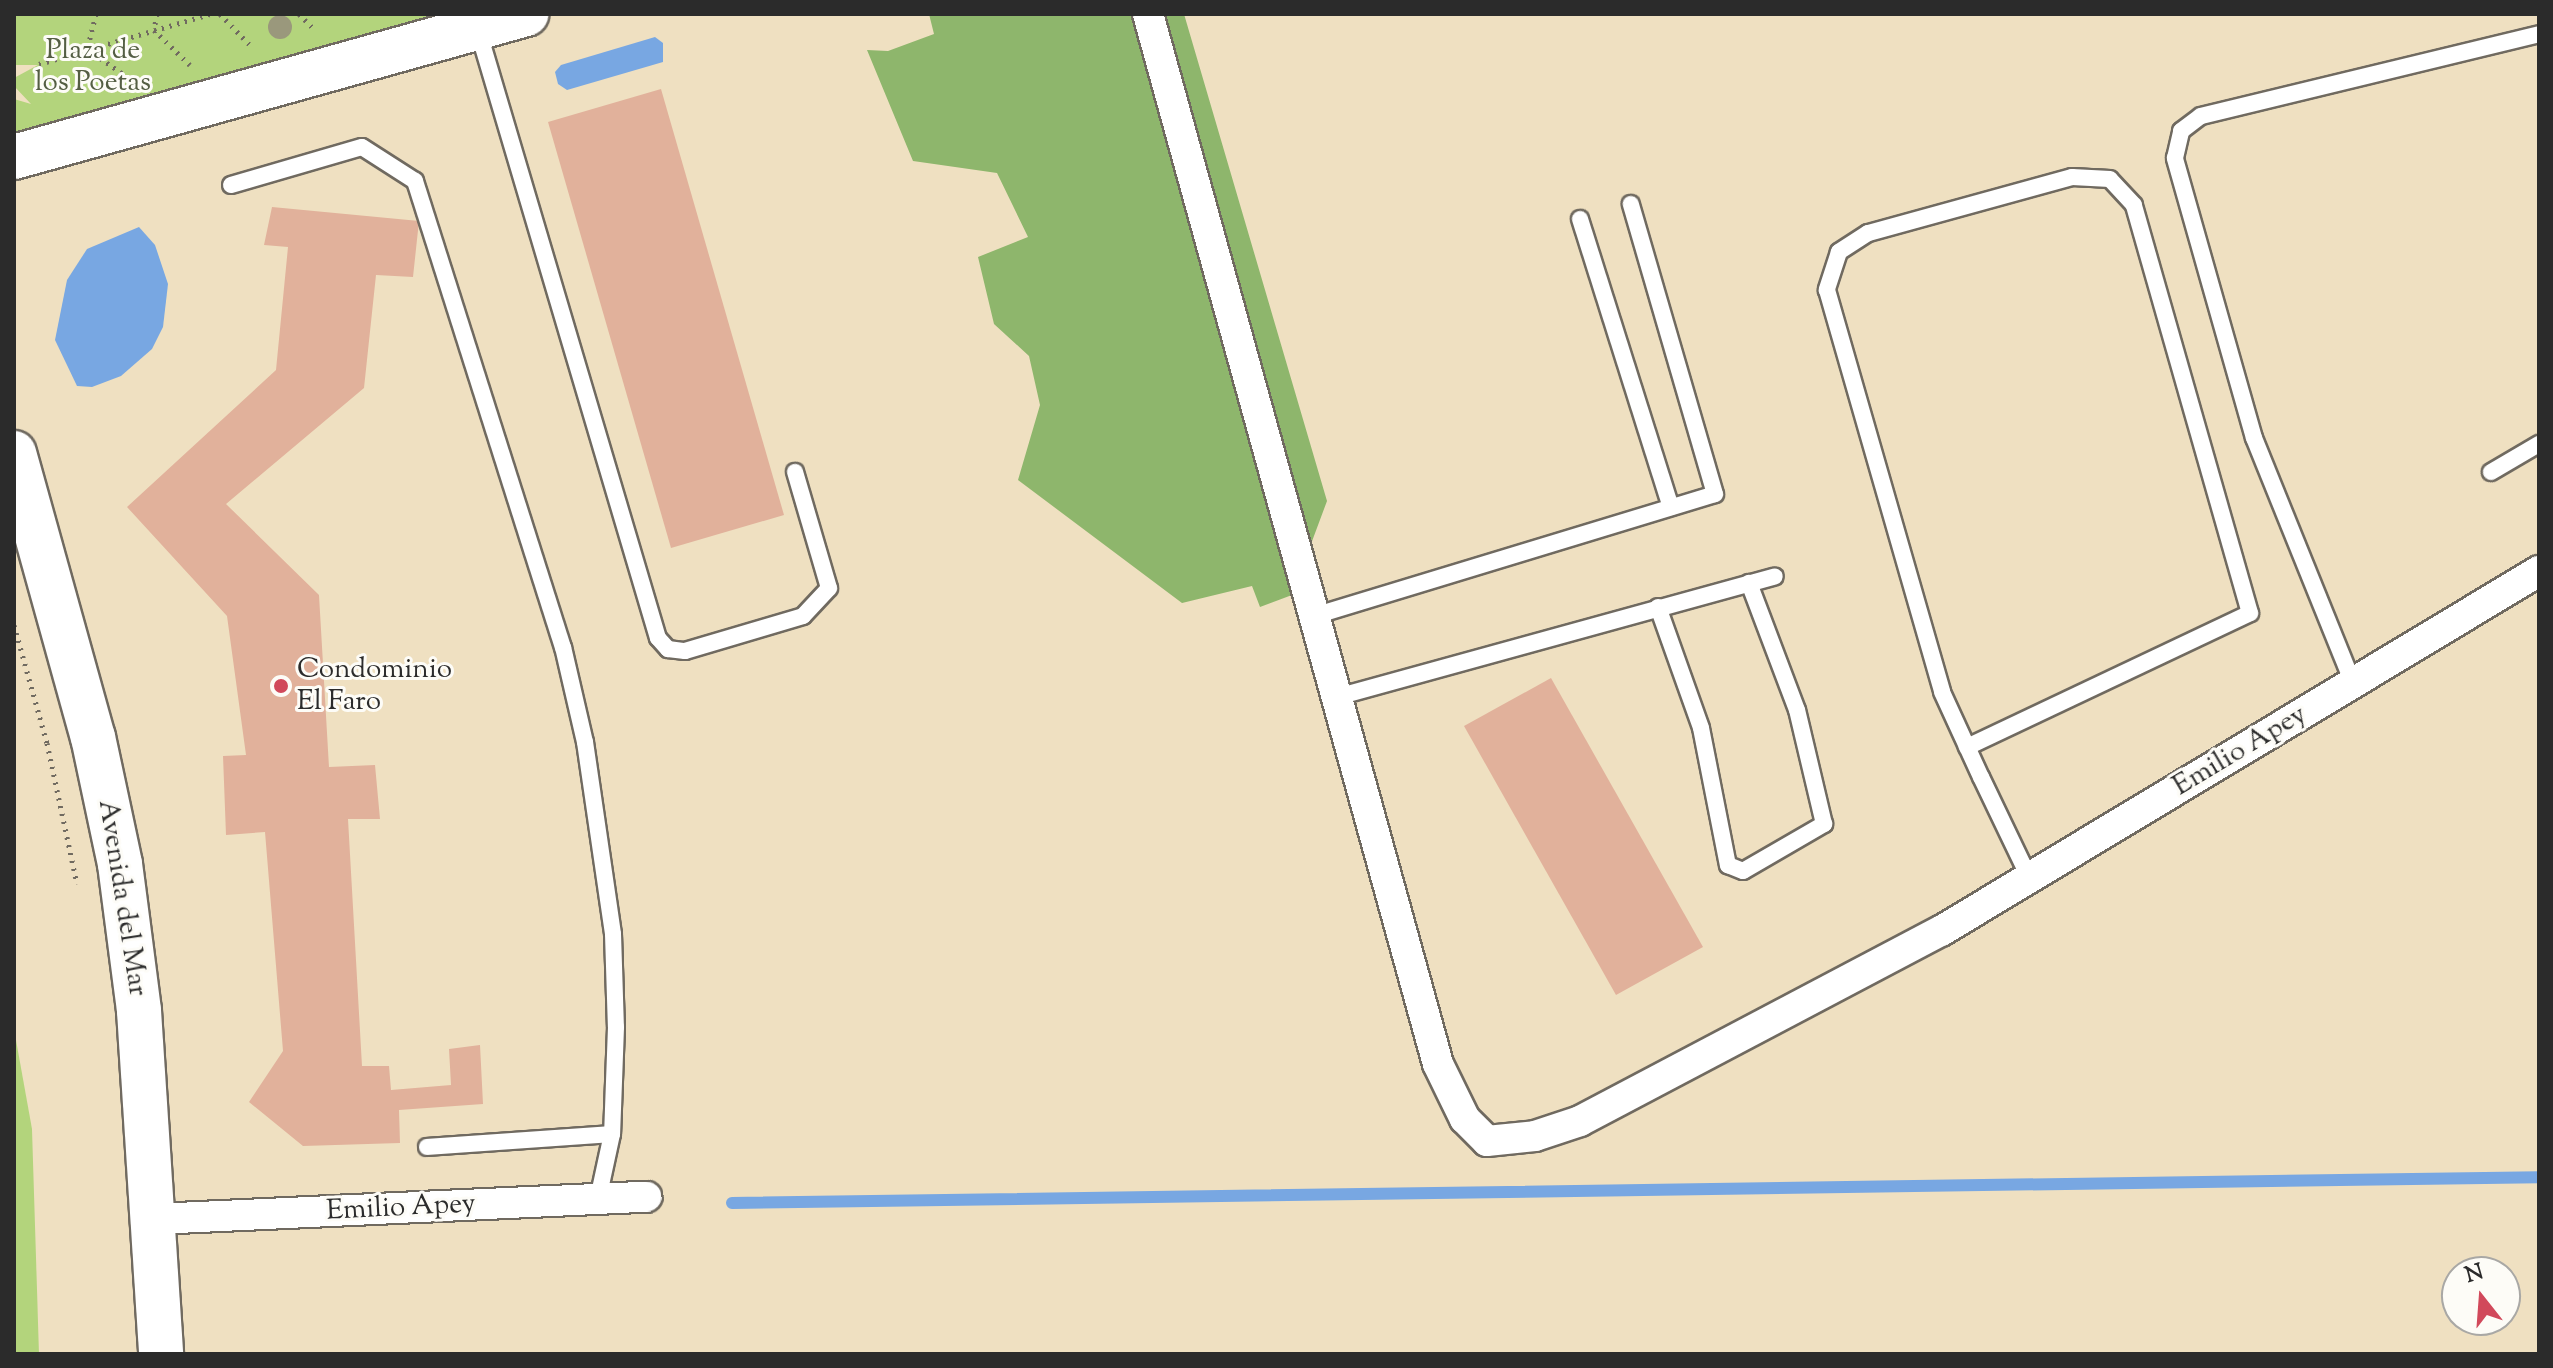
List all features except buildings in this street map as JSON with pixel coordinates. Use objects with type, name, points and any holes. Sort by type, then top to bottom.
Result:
[{"type":"main road","points":[[14,157],[526,14]]},
{"type":"main road","name":"Avenida del Mar","points":[[14,453],[93,737],[120,864],[139,1011],[155,1219],[161,1354]]},
{"type":"street","points":[[1148,14],[1337,697]]},
{"type":"street","name":"Emilio Apey","points":[[1337,697],[1438,1064],[1465,1119],[1487,1141],[1535,1136],[1580,1121],[1941,931],[2539,571]]},
{"type":"street","name":"Emilio Apey","points":[[155,1219],[647,1197]]},
{"type":"lane","points":[[477,28],[658,638],[668,649],[685,651],[803,616],[823,597],[829,588],[795,472]]},
{"type":"lane","points":[[2353,683],[2254,438],[2175,158],[2181,131],[2201,116],[2539,34]]},
{"type":"lane","points":[[231,185],[362,147],[415,181],[563,647],[585,742],[613,934],[612,1134],[598,1199]]},
{"type":"lane","points":[[1967,747],[2250,613],[2134,205],[2110,179],[2072,177],[1868,233],[1839,252],[1827,290],[1942,692],[1967,747],[2029,877]]},
{"type":"lane","points":[[1314,616],[1671,507],[1715,490],[1631,204]]},
{"type":"lane","points":[[1580,219],[1671,507]]},
{"type":"lane","points":[[2491,472],[2539,444]]},
{"type":"lane","points":[[1337,697],[1775,576]]},
{"type":"lane","points":[[1658,607],[1701,728],[1728,865],[1743,871],[1821,831],[1824,824],[1797,710],[1749,583]]},
{"type":"lane","points":[[427,1147],[612,1134]]},
{"type":"path","points":[[87,49],[96,14]]},
{"type":"path","points":[[154,30],[157,14]]},
{"type":"path","points":[[39,64],[210,14]]},
{"type":"path","points":[[220,14],[261,56]]},
{"type":"path","points":[[299,14],[323,38]]},
{"type":"path","points":[[154,30],[201,74]]},
{"type":"path","points":[[87,49],[146,89]]},
{"type":"path","points":[[14,625],[47,743],[80,899]]},
{"type":"green space","name":"Plaza de los Poetas","points":[[14,14],[463,14],[14,145],[14,99],[31,104],[14,86],[14,78],[38,65],[14,65]]},
{"type":"green space","points":[[929,14],[1184,14],[1327,501],[1292,595],[1260,607],[1252,586],[1182,603],[1018,480],[1040,405],[1029,356],[994,324],[978,257],[1028,237],[997,173],[913,161],[867,50],[888,51],[934,34]]},
{"type":"green space","points":[[14,1029],[32,1129],[39,1354],[14,1354]]},
{"type":"water","points":[[655,37],[663,43],[663,62],[567,90],[558,84],[555,72],[561,65]]},
{"type":"water","points":[[139,227],[155,245],[168,284],[163,327],[152,349],[121,376],[92,387],[77,386],[55,340],[67,280],[87,249]]},
{"type":"waterway","points":[[732,1203],[2539,1177]]},
{"type":"place","name":"Condominio El Faro","points":[[281,686]]}]
